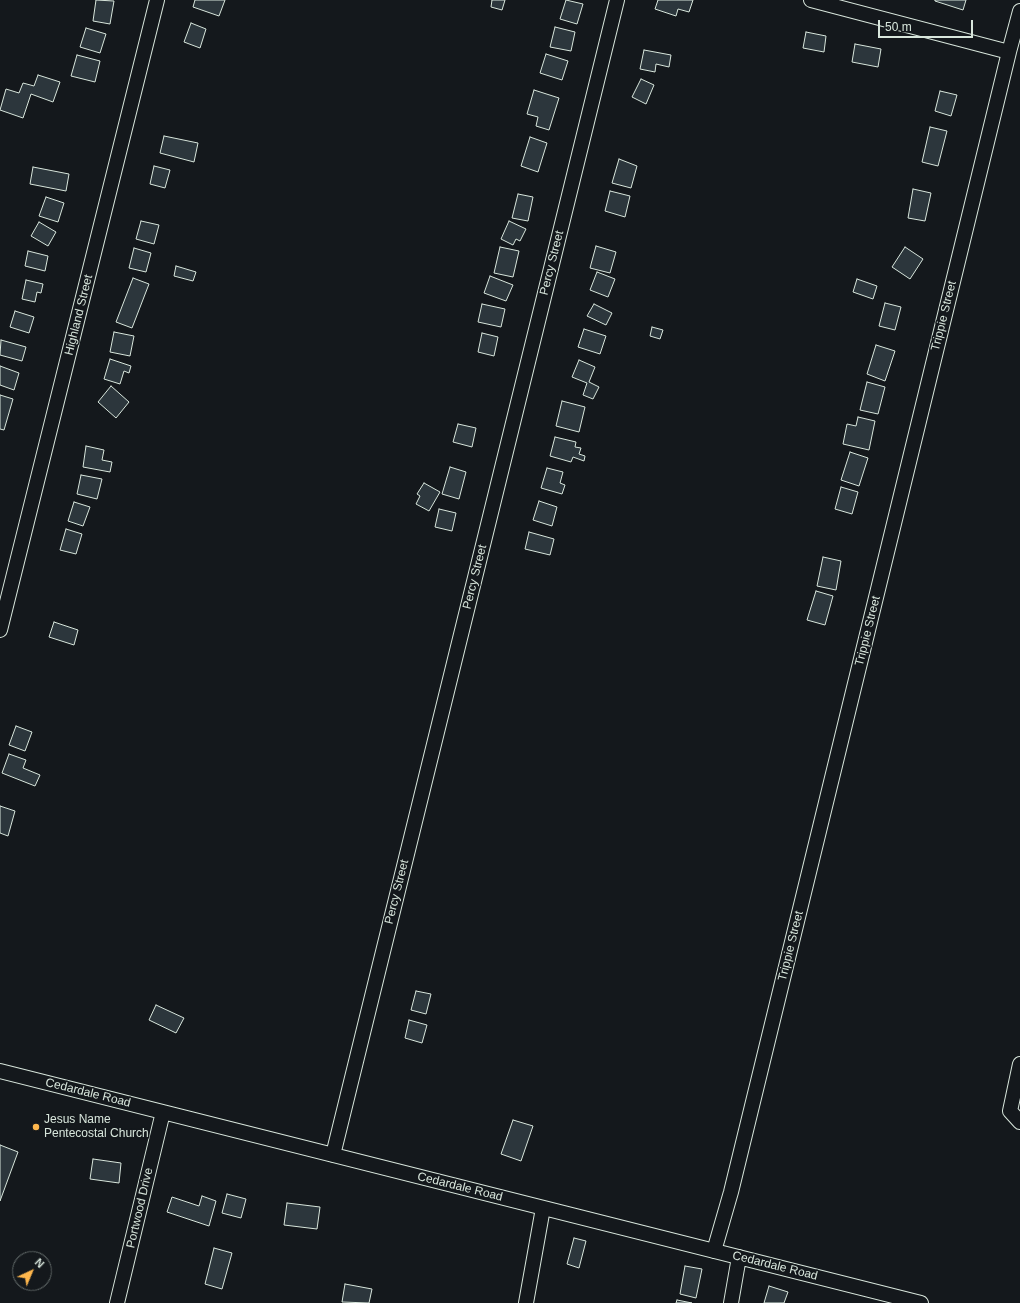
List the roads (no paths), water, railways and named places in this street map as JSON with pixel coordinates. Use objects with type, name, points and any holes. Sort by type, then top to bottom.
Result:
[{"type":"street","name":"Highland Street","points":[[0,630],[158,0]]},
{"type":"street","name":"Percy Street","points":[[333,1155],[617,0]]},
{"type":"street","points":[[811,0],[1009,52]]},
{"type":"street","name":"Trippie Street","points":[[714,1251],[733,1184],[1020,11]]},
{"type":"street","points":[[1020,1064],[1010,1111],[1020,1122]]},
{"type":"street","name":"Cedardale Road","points":[[0,1071],[921,1303]]},
{"type":"street","name":"Portwood Drive","points":[[117,1303],[163,1112]]},
{"type":"street","points":[[526,1303],[543,1208]]},
{"type":"street","points":[[731,1303],[739,1257]]},
{"type":"place","name":"Jesus Name Pentecostal Church","points":[[36,1127]]}]
